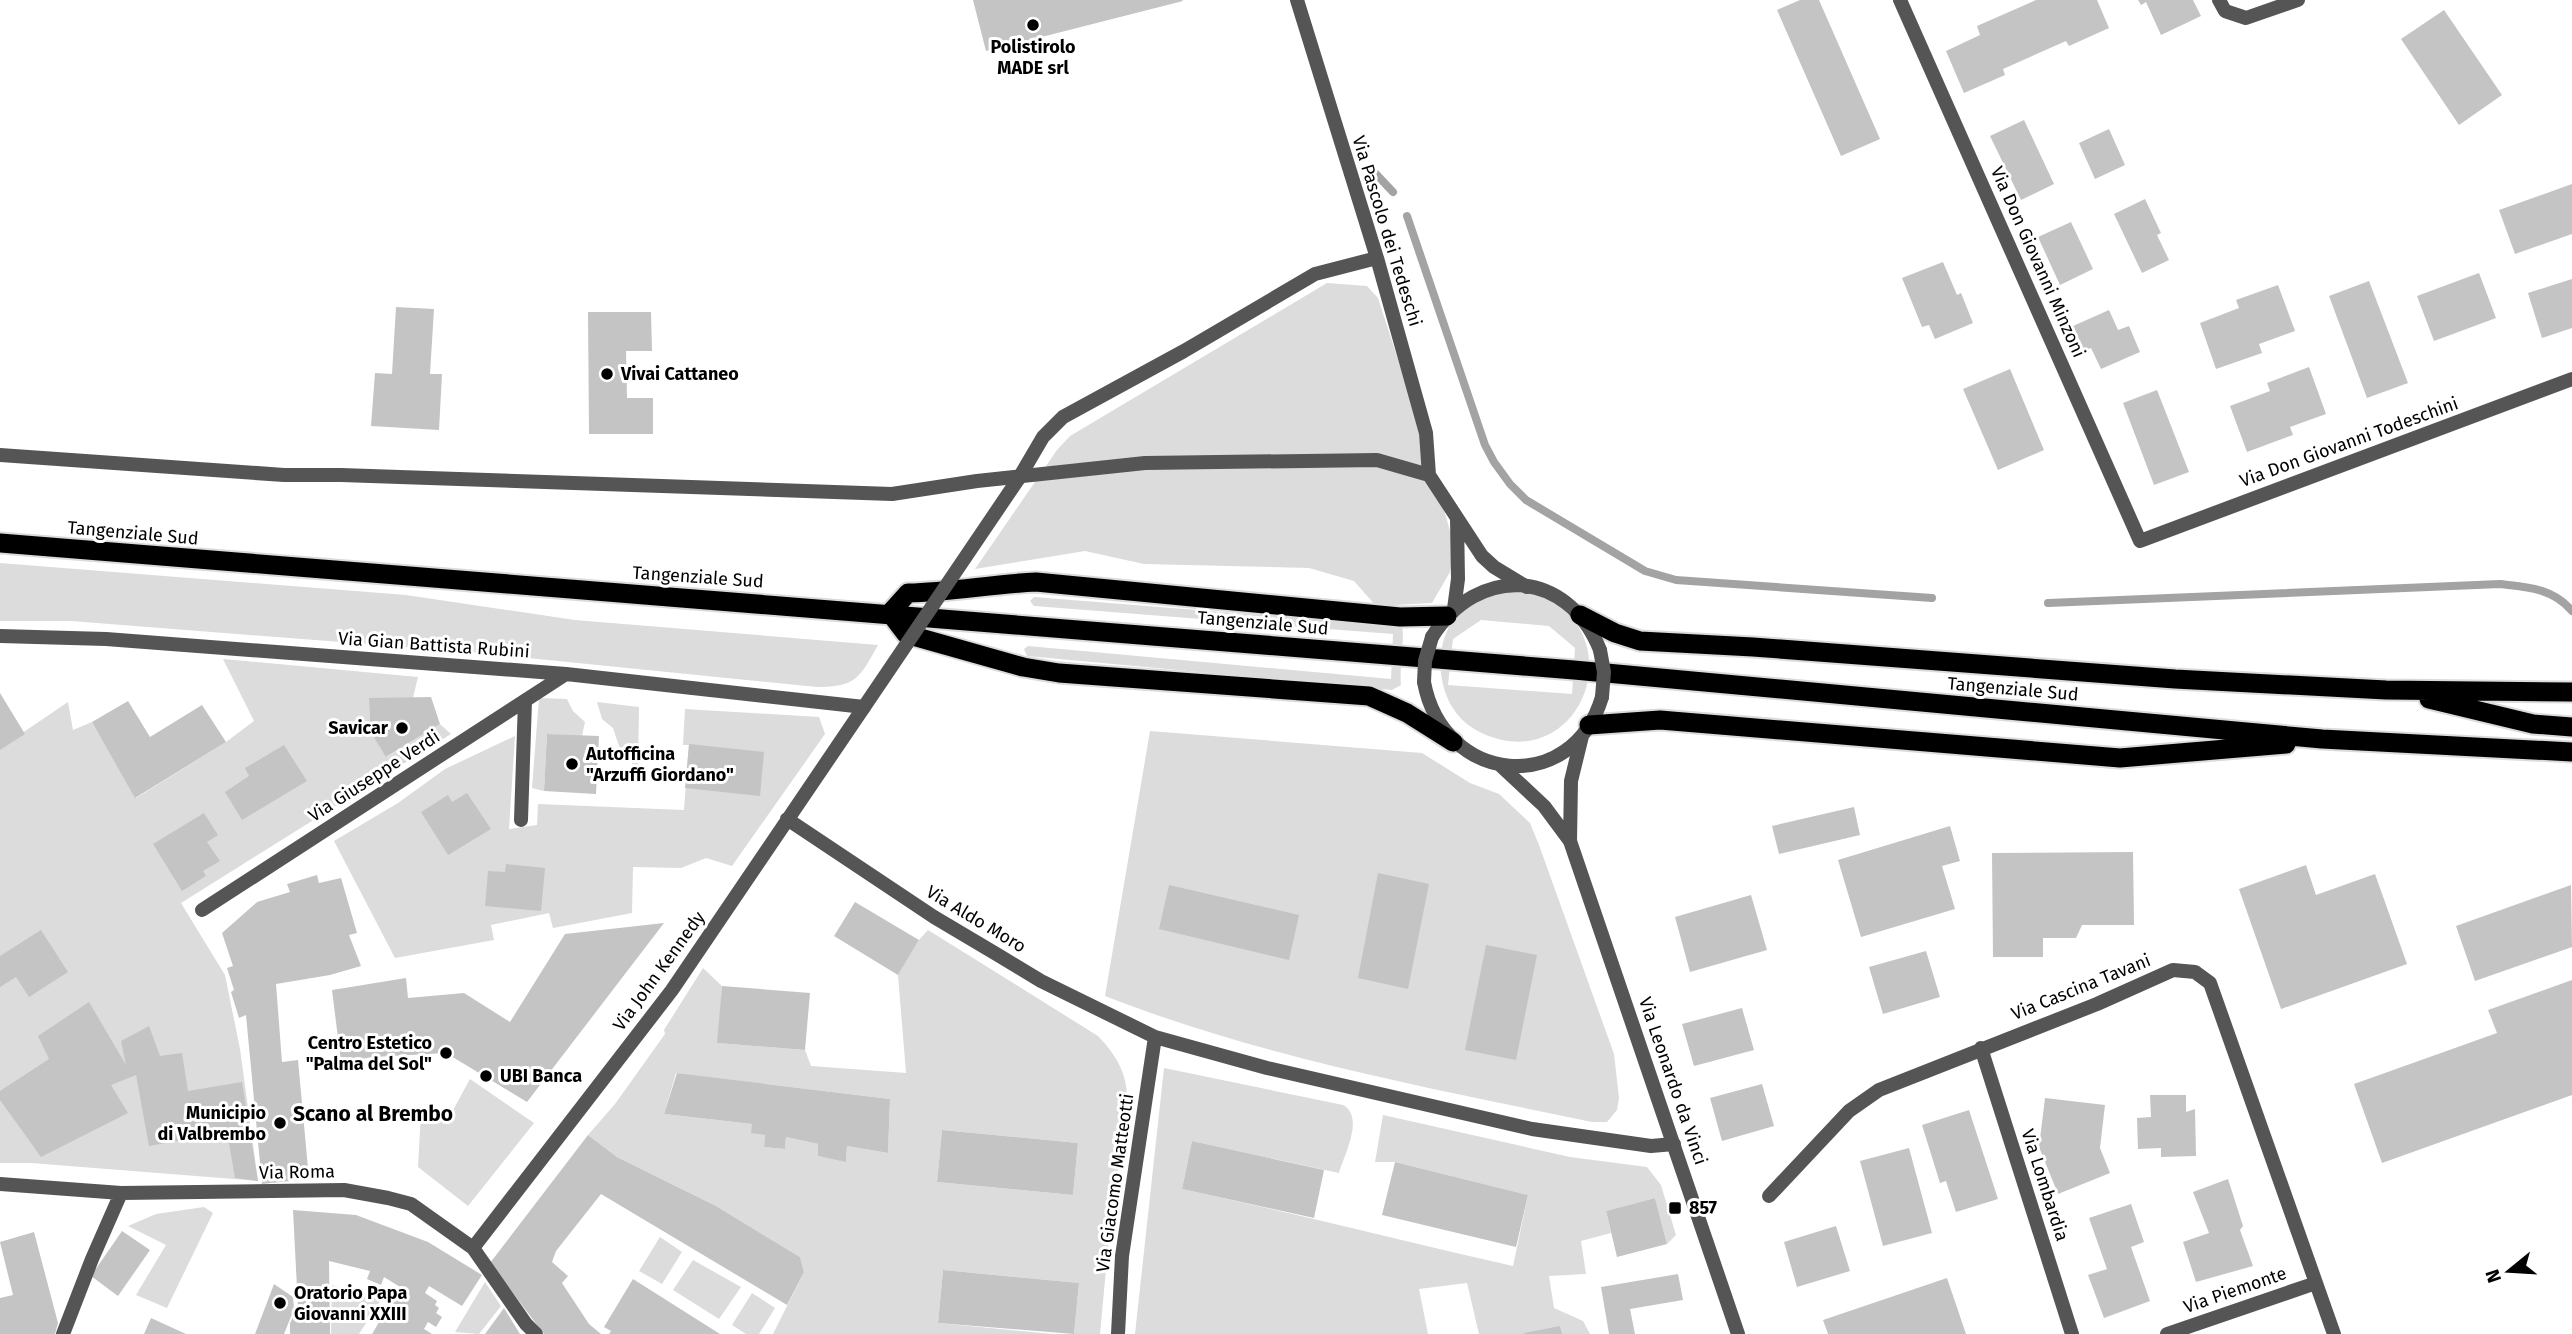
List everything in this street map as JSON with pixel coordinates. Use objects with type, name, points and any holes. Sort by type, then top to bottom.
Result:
[{"type":"highway","name":"Tangenziale Sud","points":[[0,543],[1392,655],[2322,739],[2572,752]]},
{"type":"highway","points":[[1450,612],[1382,615],[1035,582],[908,593],[890,613],[906,634],[1023,667],[1059,673],[1369,696],[1407,713],[1453,742]]},
{"type":"highway","points":[[1580,615],[1615,634],[1640,641],[1753,647],[2124,676],[2386,690],[2572,692]]},
{"type":"highway","points":[[2386,690],[2533,724],[2572,727]]},
{"type":"highway","points":[[1589,725],[1660,720],[2120,758],[2253,748],[2322,739]]},
{"type":"street","name":"Via Pascolo dei Tedeschi","points":[[1297,0],[1377,258],[1426,433],[1429,475]]},
{"type":"street","name":"Via Don Giovanni Minzoni","points":[[1900,0],[2140,541]]},
{"type":"street","points":[[2219,0],[2225,11],[2246,18],[2298,0]]},
{"type":"street","name":"Via John Kennedy","points":[[473,1248],[672,990],[1020,478],[1043,437],[1063,417],[1184,351],[1315,274],[1377,258]]},
{"type":"street","name":"Via Don Giovanni Todeschini","points":[[2140,541],[2572,379]]},
{"type":"street","points":[[0,455],[284,475],[892,494],[977,481],[1145,463],[1377,460],[1429,475],[1476,549],[1489,563],[1527,587]]},
{"type":"street","points":[[1450,612],[1458,579],[1457,516]]},
{"type":"street","points":[[1511,586],[1527,587],[1559,597],[1580,615],[1596,639],[1603,662],[1604,682],[1589,725],[1566,749],[1553,757],[1519,766],[1500,765],[1471,755],[1442,730],[1430,708],[1424,682],[1425,661],[1432,637],[1450,612],[1471,597],[1487,590],[1511,586]]},
{"type":"street","name":"Via Gian Battista Rubini","points":[[0,636],[106,639],[566,674],[864,707]]},
{"type":"street","name":"Via Giuseppe Verdi","points":[[202,910],[566,674]]},
{"type":"street","points":[[521,820],[525,701]]},
{"type":"street","name":"Via Leonardo da Vinci","points":[[1570,841],[1571,782],[1589,725]]},
{"type":"street","name":"Via Leonardo da Vinci","points":[[1500,765],[1544,806],[1570,841],[1738,1334]]},
{"type":"street","name":"Via Aldo Moro","points":[[787,819],[976,943],[1041,981],[1155,1037],[1266,1068],[1532,1129],[1651,1146],[1674,1144]]},
{"type":"street","name":"Via Cascina Tavani","points":[[1769,1196],[1849,1111],[1879,1090],[2097,1004],[2173,970],[2195,972],[2210,983],[2334,1334]]},
{"type":"street","name":"Via Giacomo Matteotti","points":[[1118,1334],[1122,1256],[1155,1037]]},
{"type":"street","name":"Via Lombardia","points":[[1981,1048],[2072,1334]]},
{"type":"street","name":"Via Roma","points":[[0,1184],[121,1193],[344,1190],[411,1204],[473,1248],[526,1324],[536,1334]]},
{"type":"street","points":[[63,1334],[121,1193]]},
{"type":"street","name":"Via Piemonte","points":[[2167,1334],[2316,1283]]},
{"type":"shaded area","points":[[1327,283],[1367,286],[1378,298],[1425,443],[1454,545],[1450,572],[1432,603],[1376,606],[1354,581],[1309,568],[1144,564],[1085,551],[975,569],[1057,450],[1070,436]]},
{"type":"shaded area","points":[[0,563],[406,595],[575,620],[878,645],[856,678],[841,685],[817,687],[457,651],[71,621],[0,621]]},
{"type":"shaded area","points":[[1520,590],[1555,604],[1578,626],[1588,653],[1588,681],[1578,707],[1560,728],[1534,740],[1502,740],[1483,734],[1457,714],[1448,700],[1443,683],[1442,648],[1455,617],[1467,605],[1483,597]],"holes":[[[1481,620],[1549,626],[1575,648],[1572,694],[1448,685],[1453,639]]]},
{"type":"shaded area","points":[[1034,597],[1398,626],[1402,627],[1403,632],[1401,685],[1392,690],[1027,656],[1024,649],[1028,646],[1391,679],[1393,634],[1034,606],[1030,601]]},
{"type":"shaded area","points":[[223,659],[418,677],[413,698],[369,698],[370,731],[387,757],[440,724],[451,734],[181,903],[225,975],[240,1049],[258,1181],[31,1163],[0,1163],[0,748],[68,702],[73,730],[92,722],[136,798],[226,742],[254,721]]},
{"type":"shaded area","points":[[539,698],[567,699],[573,711],[585,722],[582,736],[547,734],[544,791],[532,788]]},
{"type":"shaded area","points":[[597,702],[639,707],[638,768],[622,755],[613,728],[602,719]]},
{"type":"shaded area","points":[[685,709],[819,717],[825,734],[732,866],[706,858],[681,868],[633,867],[632,913],[553,928],[549,913],[491,925],[494,940],[395,958],[334,841],[398,803],[445,769],[515,736],[509,829],[537,825],[538,804],[684,810],[689,745],[683,745]]},
{"type":"shaded area","points":[[1150,731],[1422,753],[1470,783],[1499,794],[1530,823],[1614,1054],[1619,1098],[1617,1110],[1607,1122],[1592,1122],[1407,1083],[1285,1054],[1164,1018],[1105,996]]},
{"type":"shaded area","points":[[928,930],[1098,1036],[1120,1065],[1127,1101],[1100,1334],[1074,1334],[1079,1283],[943,1270],[938,1323],[1053,1334],[773,1334],[804,1272],[800,1257],[716,1206],[617,1157],[588,1135],[615,1104],[665,1034],[664,1030],[703,968],[722,986],[718,1043],[805,1050],[811,1066],[906,1073],[898,975]],"holes":[[[676,1073],[890,1099],[888,1153],[847,1146],[846,1161],[818,1156],[818,1144],[786,1137],[785,1149],[764,1147],[765,1135],[752,1124],[664,1114]],[[942,1130],[1078,1143],[1073,1195],[937,1182]]]},
{"type":"shaded area","points":[[1164,1068],[1343,1105],[1352,1118],[1351,1137],[1339,1173],[1192,1141],[1182,1189],[1513,1266],[1528,1195],[1395,1162],[1375,1162],[1383,1115],[1570,1157],[1647,1167],[1661,1185],[1676,1235],[1667,1244],[1655,1198],[1606,1211],[1611,1233],[1581,1241],[1586,1274],[1549,1276],[1554,1308],[1583,1321],[1590,1334],[1479,1334],[1467,1283],[1419,1289],[1428,1334],[1135,1334]]},
{"type":"shaded area","points":[[470,1079],[534,1123],[468,1206],[418,1167],[421,1113],[446,1123]]},
{"type":"shaded area","points":[[204,1207],[213,1213],[167,1308],[136,1295],[166,1245],[128,1226],[156,1214]]},
{"type":"shaded area","points":[[660,1237],[682,1252],[662,1284],[639,1271]]},
{"type":"shaded area","points":[[693,1260],[741,1287],[719,1319],[673,1290]]},
{"type":"shaded area","points":[[485,1282],[501,1306],[479,1334],[455,1332]]},
{"type":"shaded area","points":[[332,1285],[382,1298],[359,1334],[331,1334]]},
{"type":"shaded area","points":[[752,1293],[775,1308],[759,1334],[746,1334],[732,1325]]},
{"type":"building","name":"Polistirolo MADE srl","points":[[973,0],[1182,0],[1183,1],[986,51]]},
{"type":"building","points":[[1800,0],[1819,0],[1880,139],[1841,156],[1777,10]]},
{"type":"building","points":[[2036,0],[2097,0],[2109,28],[2069,46],[2066,41],[2003,69],[2005,75],[1964,93],[1946,51],[1980,35],[1977,26]]},
{"type":"building","points":[[2138,0],[2193,0],[2201,16],[2161,35],[2146,2],[2141,5]]},
{"type":"building","points":[[2444,10],[2502,95],[2459,125],[2401,39]]},
{"type":"building","points":[[2024,120],[2054,184],[2021,200],[1990,136]]},
{"type":"building","points":[[2109,129],[2125,165],[2095,179],[2079,143]]},
{"type":"building","points":[[2572,184],[2572,234],[2515,254],[2499,210]]},
{"type":"building","points":[[2145,199],[2161,233],[2157,235],[2169,260],[2142,273],[2114,214]]},
{"type":"building","points":[[2071,222],[2093,269],[2060,285],[2038,237]]},
{"type":"building","points":[[1943,262],[1957,295],[1961,293],[1973,323],[1935,339],[1929,325],[1922,327],[1902,278]]},
{"type":"building","points":[[2479,273],[2496,318],[2434,341],[2417,296]]},
{"type":"building","points":[[2572,279],[2572,328],[2542,338],[2528,293]]},
{"type":"building","points":[[2369,281],[2408,383],[2367,398],[2329,296]]},
{"type":"building","points":[[2278,285],[2295,331],[2259,344],[2262,353],[2216,369],[2200,323],[2239,308],[2236,300]]},
{"type":"building","points":[[396,307],[434,309],[430,374],[442,374],[439,430],[371,426],[375,373],[392,374]]},
{"type":"building","points":[[2109,310],[2118,330],[2129,326],[2140,352],[2101,369],[2091,348],[2084,351],[2073,326]]},
{"type":"building","name":"Vivai Cattaneo","points":[[588,312],[651,312],[652,351],[626,351],[627,398],[653,398],[653,434],[589,434]]},
{"type":"building","points":[[2309,367],[2326,414],[2290,427],[2293,435],[2247,452],[2230,406],[2270,391],[2267,383]]},
{"type":"building","points":[[2010,369],[2044,450],[1998,470],[1963,389]]},
{"type":"building","points":[[2157,390],[2189,472],[2154,485],[2123,403]]},
{"type":"building","points":[[0,693],[25,734],[0,750]]},
{"type":"building","name":"Savicar","points":[[431,697],[440,724],[386,757],[370,731],[369,698]]},
{"type":"building","points":[[128,701],[150,737],[202,705],[226,742],[135,798],[92,722]]},
{"type":"building","name":"Autofficina \"Arzuffi Giordano\"","points":[[547,734],[599,736],[596,794],[544,791]]},
{"type":"building","points":[[689,744],[764,752],[760,796],[685,788]]},
{"type":"building","points":[[284,745],[307,781],[242,820],[225,792],[249,776],[245,768]]},
{"type":"building","points":[[467,793],[491,829],[448,855],[421,812],[448,795],[452,802]]},
{"type":"building","points":[[1854,807],[1860,835],[1779,854],[1772,826]]},
{"type":"building","points":[[204,813],[218,835],[207,842],[220,861],[203,871],[206,876],[182,891],[153,844]]},
{"type":"building","points":[[1950,826],[1960,861],[1942,866],[1955,909],[1861,937],[1838,860]]},
{"type":"building","points":[[2133,852],[2134,925],[2082,925],[2076,938],[2043,938],[2043,957],[1993,957],[1992,853]]},
{"type":"building","points":[[506,864],[545,868],[541,911],[485,906],[488,871],[505,872]]},
{"type":"building","points":[[2306,865],[2316,895],[2375,874],[2407,964],[2281,1009],[2239,889]]},
{"type":"building","points":[[1378,873],[1429,884],[1408,989],[1358,978]]},
{"type":"building","points":[[317,875],[319,883],[341,878],[357,933],[349,935],[361,966],[330,975],[276,984],[282,1062],[298,1060],[309,1179],[262,1184],[246,1015],[239,1018],[231,992],[234,990],[227,968],[233,966],[222,933],[257,902],[290,892],[287,884]]},
{"type":"building","points":[[1169,885],[1299,915],[1289,960],[1159,929]]},
{"type":"building","points":[[2571,885],[2572,947],[2475,981],[2456,926]]},
{"type":"building","points":[[1751,895],[1767,950],[1690,972],[1675,917]]},
{"type":"building","points":[[855,902],[919,940],[898,975],[834,936]]},
{"type":"building","points":[[664,923],[527,1102],[446,1053],[374,1057],[341,1062],[332,990],[406,978],[408,998],[464,993],[510,1022],[565,934]]},
{"type":"building","points":[[41,930],[68,972],[29,997],[16,977],[0,987],[0,956]]},
{"type":"building","points":[[1486,945],[1537,955],[1516,1060],[1465,1050]]},
{"type":"building","points":[[1926,951],[1940,997],[1883,1014],[1869,967]]},
{"type":"building","points":[[2572,980],[2572,1095],[2382,1163],[2354,1084],[2497,1033],[2488,1010]]},
{"type":"building","points":[[722,986],[810,993],[805,1050],[717,1043]]},
{"type":"building","points":[[89,1002],[126,1065],[121,1041],[149,1026],[160,1056],[182,1053],[188,1091],[242,1082],[258,1181],[235,1178],[227,1132],[149,1146],[136,1075],[111,1085],[128,1113],[41,1157],[0,1100],[0,1091],[49,1059],[38,1036]]},
{"type":"building","points":[[1742,1008],[1754,1050],[1694,1066],[1682,1024]]},
{"type":"building","points":[[677,1073],[890,1099],[888,1153],[847,1146],[846,1162],[818,1156],[818,1144],[786,1137],[785,1149],[764,1147],[765,1135],[751,1133],[752,1124],[664,1114]]},
{"type":"building","points":[[1762,1084],[1774,1126],[1722,1141],[1710,1098]]},
{"type":"building","points":[[2150,1095],[2186,1095],[2186,1112],[2195,1109],[2196,1156],[2161,1157],[2161,1148],[2138,1149],[2137,1118],[2151,1117]]},
{"type":"building","points":[[2045,1098],[2105,1105],[2100,1148],[2110,1173],[2058,1194],[2039,1147]]},
{"type":"building","points":[[1969,1110],[1998,1199],[1956,1212],[1946,1181],[1940,1183],[1922,1125]]},
{"type":"building","points":[[942,1130],[1078,1143],[1073,1195],[937,1182]]},
{"type":"building","points":[[588,1135],[617,1157],[716,1206],[800,1257],[804,1272],[787,1305],[601,1194],[556,1251],[552,1262],[568,1276],[562,1283],[589,1324],[601,1334],[544,1334],[490,1263]]},
{"type":"building","points":[[1192,1141],[1324,1170],[1314,1218],[1182,1189]]},
{"type":"building","points":[[1909,1148],[1932,1233],[1883,1246],[1860,1161]]},
{"type":"building","points":[[1395,1162],[1528,1195],[1516,1247],[1382,1215]]},
{"type":"building","points":[[2228,1179],[2243,1226],[2240,1230],[2253,1266],[2196,1282],[2183,1242],[2209,1233],[2193,1192]]},
{"type":"building","points":[[1655,1198],[1667,1244],[1617,1257],[1606,1211]]},
{"type":"building","points":[[2131,1204],[2144,1242],[2131,1247],[2150,1301],[2104,1318],[2088,1275],[2107,1269],[2089,1218]]},
{"type":"building","points":[[293,1210],[356,1215],[428,1242],[482,1275],[462,1306],[429,1286],[425,1293],[437,1301],[435,1305],[439,1308],[436,1313],[442,1317],[436,1327],[428,1322],[424,1329],[432,1334],[372,1334],[400,1287],[384,1277],[381,1285],[367,1279],[370,1271],[329,1261],[330,1334],[290,1334],[290,1323],[298,1308]]},
{"type":"building","points":[[1836,1226],[1850,1271],[1797,1287],[1784,1242]]},
{"type":"building","points":[[122,1231],[150,1250],[118,1296],[91,1276]]},
{"type":"building","points":[[34,1232],[58,1323],[55,1334],[0,1334],[0,1298],[13,1295],[0,1242]]},
{"type":"building","points":[[943,1270],[1079,1283],[1074,1334],[938,1323]]},
{"type":"building","points":[[1678,1274],[1683,1300],[1630,1309],[1635,1334],[1609,1334],[1601,1287]]},
{"type":"building","points":[[1947,1278],[1966,1334],[1828,1334],[1823,1320]]},
{"type":"building","points":[[633,1279],[720,1334],[609,1334],[611,1331],[604,1327]]},
{"type":"building","name":"Oratorio Papa Giovanni XXIII","points":[[274,1284],[293,1297],[294,1309],[284,1334],[255,1334]]},
{"type":"building","points":[[504,1308],[520,1334],[485,1334]]},
{"type":"building","points":[[151,1318],[186,1334],[144,1334]]},
{"type":"building","points":[[1560,1326],[1562,1334],[1524,1334],[1524,1333]]},
{"type":"waterway","points":[[1375,173],[1393,192]]},
{"type":"waterway","points":[[1407,216],[1485,445],[1510,484],[1526,500],[1645,571],[1676,580],[1932,598]]},
{"type":"waterway","points":[[2048,603],[2500,584],[2548,593],[2565,603],[2572,611]]},
{"type":"place","name":"Polistirolo MADE srl","points":[[1033,25]]},
{"type":"place","name":"Vivai Cattaneo","points":[[607,374]]},
{"type":"place","name":"Savicar","points":[[402,728]]},
{"type":"place","name":"Autofficina \"Arzuffi Giordano\"","points":[[572,764]]},
{"type":"place","name":"Centro Estetico \"Palma del Sol\"","points":[[446,1053]]},
{"type":"place","name":"UBI Banca","points":[[486,1076]]},
{"type":"place","name":"Municipio di Valbrembo","points":[[280,1123]]},
{"type":"place","name":"857","points":[[1675,1208]]},
{"type":"place","name":"Oratorio Papa Giovanni XXIII","points":[[280,1303]]},
{"type":"district","name":"Scano al Brembo","points":[[373,1114]]}]
